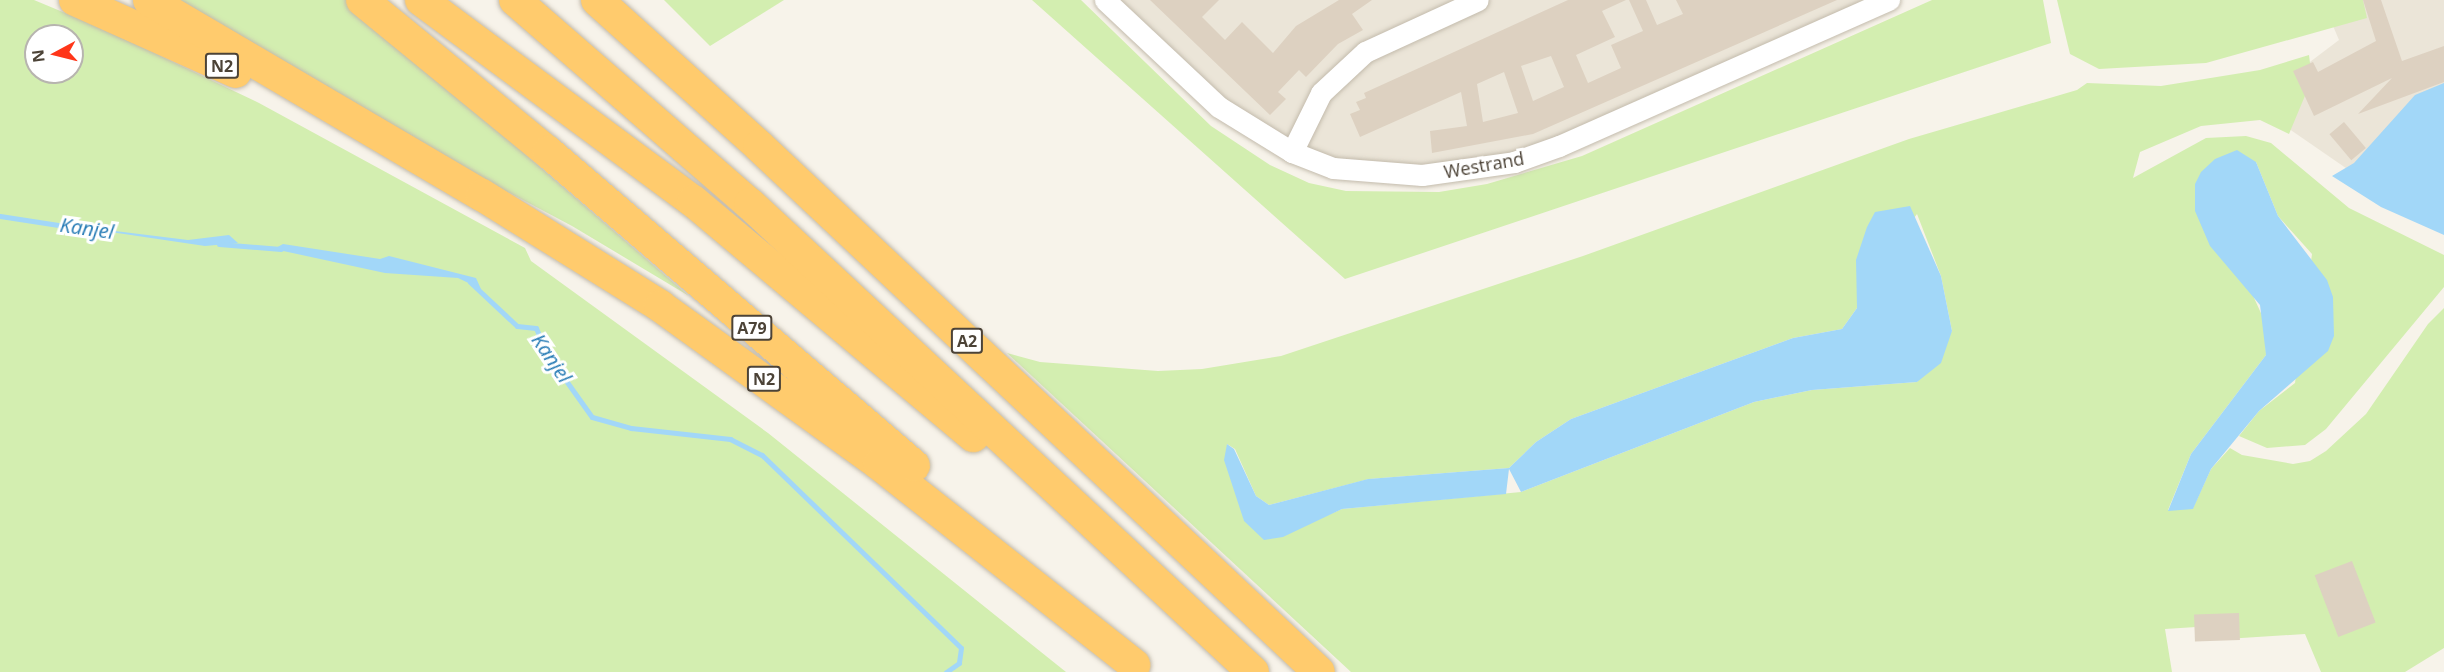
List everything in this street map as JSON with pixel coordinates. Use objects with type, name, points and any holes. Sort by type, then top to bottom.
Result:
[{"type":"highway","name":"N2","points":[[75,0],[368,132]]},
{"type":"highway","name":"N2","points":[[149,0],[368,132],[482,195],[669,313],[879,464],[1138,669]]},
{"type":"highway","name":"A79","points":[[362,0],[916,468],[1138,669]]},
{"type":"highway","points":[[421,0],[693,201],[962,428],[1115,543]]},
{"type":"highway","name":"A2","points":[[515,0],[666,128],[1253,672]]},
{"type":"highway","name":"A2","points":[[599,5],[759,146],[1319,672]]},
{"type":"street","points":[[1292,152],[1321,93],[1342,72],[1435,8],[1478,0]]},
{"type":"street","name":"Westrand","points":[[1108,1],[1219,107],[1292,152],[1334,168],[1376,175],[1432,174],[1514,162],[1889,0]]},
{"type":"shaded area","points":[[1095,0],[1892,0],[1543,151],[1435,170],[1278,151]]},
{"type":"shaded area","points":[[2322,0],[2444,0],[2444,230],[2427,224],[2285,126],[2290,77],[2339,40]]},
{"type":"green space","points":[[0,0],[34,0],[106,30],[259,103],[525,248],[531,261],[768,433],[1066,672],[0,672]]},
{"type":"green space","points":[[166,0],[347,0],[689,296],[572,226],[253,57]]},
{"type":"green space","points":[[664,0],[784,0],[710,46]]},
{"type":"green space","points":[[1032,0],[1081,0],[1211,126],[1270,165],[1309,183],[1346,191],[1439,192],[1487,184],[1582,156],[1932,0],[2043,0],[2051,43],[1345,279]]},
{"type":"green space","points":[[2057,0],[2363,0],[2367,18],[2206,63],[2099,69],[2070,54]]},
{"type":"green space","points":[[2309,55],[2312,79],[2289,134],[2260,120],[2201,126],[2140,152],[2133,178],[2206,138],[2246,136],[2271,143],[2349,208],[2444,255],[2444,287],[2326,429],[2305,445],[2267,448],[2239,436],[2259,411],[2295,383],[2312,254],[2278,216],[2256,162],[2250,289],[2265,322],[2266,355],[2191,454],[2168,510],[2193,508],[2211,469],[2230,448],[2242,455],[2293,464],[2310,461],[2326,451],[2366,414],[2428,324],[2444,308],[2444,648],[2405,672],[2321,672],[2305,634],[2195,641],[2196,627],[2165,629],[2172,672],[1351,672],[1007,353],[1040,362],[1158,371],[1202,369],[1281,356],[1583,256],[1909,139],[2077,90],[2087,83],[2161,86],[2260,70]],"holes":[[[1917,214],[1941,276],[1952,331],[1917,382],[1812,390],[1754,402],[1521,492],[1342,509],[1321,518],[1244,520],[1227,444],[1235,449],[1256,496],[1269,505],[1369,479],[1509,468],[1536,442],[1571,419],[1793,338],[1842,329],[1857,308],[1857,294]]]},
{"type":"water","points":[[2444,83],[2444,235],[2381,207],[2332,176],[2354,163],[2415,95]]},
{"type":"water","points":[[2237,150],[2256,162],[2278,216],[2327,280],[2333,297],[2334,336],[2328,351],[2259,411],[2211,469],[2193,509],[2168,511],[2191,454],[2266,355],[2260,305],[2210,246],[2195,211],[2195,184],[2201,172],[2215,159]]},
{"type":"water","points":[[1910,206],[1941,276],[1952,331],[1941,363],[1917,382],[1812,390],[1754,402],[1521,492],[1509,469],[1506,494],[1342,509],[1283,537],[1264,540],[1244,521],[1224,460],[1227,444],[1234,449],[1256,496],[1269,505],[1368,479],[1509,468],[1536,442],[1571,419],[1793,338],[1842,329],[1857,308],[1856,260],[1867,227],[1875,212]]},
{"type":"water","points":[[50,223],[188,240],[229,235],[238,243],[205,246]]},
{"type":"water","points":[[283,244],[380,259],[389,256],[476,278],[481,289],[458,278],[385,273],[274,249]]},
{"type":"building","points":[[1150,0],[1219,0],[1202,17],[1225,40],[1242,22],[1273,53],[1296,26],[1339,0],[1372,0],[1352,14],[1363,30],[1338,44],[1306,77],[1299,70],[1278,92],[1286,99],[1270,115]]},
{"type":"building","points":[[1568,0],[1626,0],[1602,11],[1615,37],[1576,55],[1588,83],[1621,68],[1611,45],[1643,31],[1629,0],[1646,0],[1657,25],[1683,14],[1676,0],[1837,0],[1533,134],[1432,153],[1430,131],[1467,126],[1461,92],[1360,137],[1350,114],[1360,110],[1356,102],[1366,98],[1364,93]],"holes":[[[1551,56],[1564,87],[1533,101],[1521,66]],[[1504,72],[1518,113],[1483,122],[1477,84]]]},
{"type":"building","points":[[2363,0],[2381,0],[2402,61],[2444,46],[2444,82],[2358,114],[2392,78],[2314,116],[2293,71],[2313,62],[2318,72],[2376,41]]},
{"type":"building","points":[[2344,122],[2366,148],[2351,160],[2329,134]]},
{"type":"building","points":[[2352,561],[2376,623],[2338,637],[2315,575]]},
{"type":"building","points":[[2239,613],[2240,640],[2195,642],[2194,615]]},
{"type":"waterway","name":"Kanjel","points":[[0,216],[58,225]]},
{"type":"waterway","name":"Kanjel","points":[[219,244],[281,249]]},
{"type":"waterway","name":"Kanjel","points":[[470,282],[517,326],[536,328],[547,354],[592,417],[631,428],[730,439],[762,455],[961,648],[959,663],[946,672]]}]
